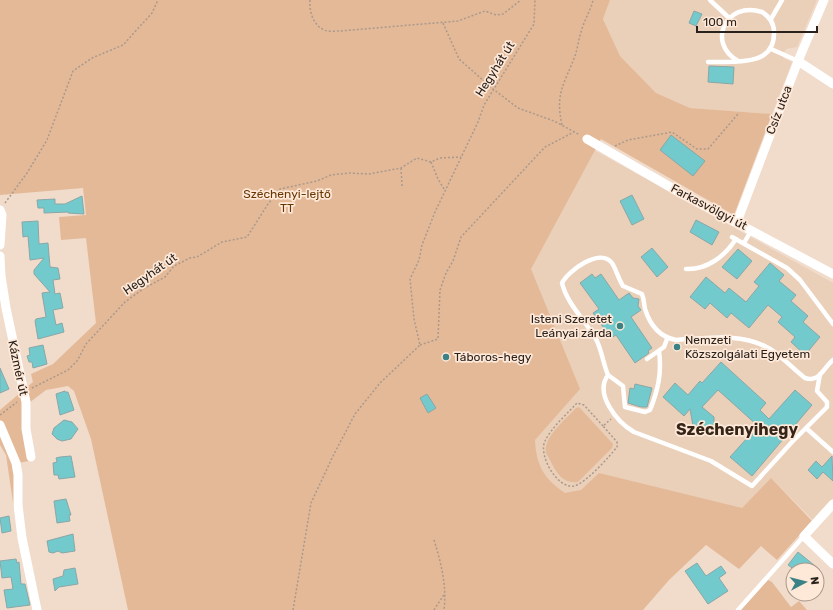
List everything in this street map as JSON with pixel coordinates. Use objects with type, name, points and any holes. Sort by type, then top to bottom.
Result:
[{"type":"street","name":"Csíz utca","points":[[737,222],[798,61],[824,0]]},
{"type":"street","points":[[798,61],[833,84]]},
{"type":"street","name":"Farkasvölgyi út","points":[[587,139],[684,195],[833,274]]},
{"type":"street","points":[[0,245],[1,209]]},
{"type":"street","name":"Kázmér út","points":[[0,256],[1,276],[6,308],[28,389],[26,402],[26,429],[31,457]]},
{"type":"street","points":[[0,425],[16,463],[18,475],[18,505],[22,538],[37,610]]},
{"type":"street","points":[[833,504],[804,536],[833,564]]},
{"type":"lane","points":[[711,0],[727,16]]},
{"type":"lane","points":[[771,19],[782,0]]},
{"type":"lane","points":[[708,62],[738,61],[755,60],[763,56],[771,49],[774,31],[771,19],[762,12],[752,9],[736,11],[727,16],[722,28],[723,41],[729,53],[738,61]]},
{"type":"lane","points":[[771,49],[798,61]]},
{"type":"lane","points":[[744,243],[752,230]]},
{"type":"lane","points":[[686,269],[695,270],[714,262],[728,252],[734,238],[787,268],[800,280],[833,324]]},
{"type":"lane","points":[[659,351],[661,367],[658,390],[650,410],[646,412],[625,407],[623,386],[608,375],[596,340],[566,294],[562,282],[569,274],[593,258],[603,257],[612,263],[622,286],[642,294],[648,315],[659,334],[667,338],[676,340],[726,338],[744,340],[769,348],[805,378],[814,380],[833,360]]},
{"type":"lane","points":[[647,359],[664,347],[667,338]]},
{"type":"lane","points":[[608,375],[604,380],[605,398],[626,427],[634,432],[711,462],[752,486],[828,405],[817,393],[820,374]]},
{"type":"lane","points":[[806,428],[833,452]]},
{"type":"lane","points":[[738,610],[804,536]]},
{"type":"path","points":[[1,209],[27,173],[47,140],[73,70],[92,58],[123,46],[152,13],[158,0]]},
{"type":"path","points":[[310,0],[309,8],[316,24],[325,30],[358,30],[458,21],[485,11],[496,15],[503,14],[521,0]]},
{"type":"path","name":"Hegyhát út","points":[[28,389],[68,370],[77,361],[86,344],[125,302],[143,289],[165,277],[174,266],[190,258],[197,257],[222,242],[247,237],[268,204],[280,189],[317,181],[331,175],[349,172],[369,174],[401,168],[417,158],[431,162],[440,158],[461,157],[478,122],[484,105],[534,24],[535,0]]},
{"type":"path","points":[[562,125],[558,105],[560,94],[565,77],[577,51],[583,25],[593,0]]},
{"type":"path","points":[[443,23],[459,59],[493,89],[518,108],[562,125],[587,139]]},
{"type":"path","points":[[606,150],[628,140],[672,132],[697,149],[708,149],[738,114]]},
{"type":"path","points":[[292,610],[311,503],[355,414],[380,383],[420,345],[438,339],[440,290],[446,273],[453,261],[461,237],[545,147],[574,132]]},
{"type":"path","points":[[420,345],[413,313],[410,279],[419,260],[422,245],[444,189],[461,157]]},
{"type":"path","points":[[431,162],[444,189]]},
{"type":"path","points":[[401,168],[402,186]]},
{"type":"path","points":[[0,415],[16,404],[28,389]]},
{"type":"path","points":[[577,403],[584,405],[603,426],[617,442],[617,447],[610,456],[580,484],[573,486],[558,480],[544,457],[542,449],[550,432],[577,403]]},
{"type":"path","points":[[603,426],[616,415]]},
{"type":"path","points":[[434,540],[440,557],[446,591],[444,610]]},
{"type":"path","points":[[434,610],[446,591]]},
{"type":"shaded area","points":[[610,0],[817,0],[797,47],[786,49],[784,53],[783,58],[792,62],[772,114],[690,108],[656,93],[620,56],[603,19]]},
{"type":"shaded area","name":"Nemzeti Közszolgálati Egyetem","points":[[594,150],[833,283],[833,498],[813,520],[771,478],[742,508],[536,509],[505,280]]},
{"type":"green space","name":"Széchenyi-lejtő TT","points":[[0,0],[610,0],[603,19],[620,56],[656,93],[690,108],[772,114],[734,215],[601,139],[531,269],[580,389],[535,440],[539,464],[547,477],[565,493],[581,490],[599,473],[742,508],[771,478],[812,521],[777,560],[761,546],[739,569],[706,545],[669,580],[643,610],[128,610],[91,439],[74,391],[68,386],[46,390],[25,406],[29,461],[18,463],[0,425],[0,410],[33,382],[31,374],[53,364],[96,323],[86,238],[61,240],[59,217],[86,215],[83,188],[0,195]]},
{"type":"green space","points":[[579,407],[613,444],[612,448],[578,482],[572,482],[562,478],[558,474],[546,453],[546,447],[556,429],[576,408]]},
{"type":"green space","points":[[0,432],[15,464],[14,509],[6,455],[0,445]]},
{"type":"green space","points":[[768,580],[772,582],[785,599],[785,602],[787,602],[791,607],[800,602],[807,610],[741,610]]},
{"type":"building","points":[[694,11],[702,14],[696,26],[689,23]]},
{"type":"building","points":[[709,66],[734,67],[733,84],[708,82]]},
{"type":"building","points":[[671,135],[705,161],[693,176],[660,150]]},
{"type":"building","points":[[632,195],[644,219],[632,225],[620,201]]},
{"type":"building","points":[[82,196],[84,214],[68,212],[44,213],[44,208],[38,208],[37,200],[55,199],[55,204],[65,204]]},
{"type":"building","points":[[696,220],[719,232],[712,245],[690,232]]},
{"type":"building","points":[[38,221],[39,244],[48,243],[50,267],[58,268],[60,279],[53,280],[55,294],[60,293],[63,308],[53,310],[56,325],[62,323],[64,332],[38,339],[35,321],[36,319],[46,317],[42,293],[50,292],[34,274],[34,270],[44,258],[30,260],[28,236],[23,237],[22,222]]},
{"type":"building","points":[[652,248],[668,267],[657,277],[641,257]]},
{"type":"building","points":[[738,249],[752,261],[737,279],[722,267]]},
{"type":"building","points":[[770,263],[784,275],[779,281],[796,295],[791,301],[808,316],[803,322],[820,337],[805,355],[791,342],[795,337],[778,322],[782,317],[768,305],[749,328],[731,313],[727,318],[710,303],[705,309],[690,297],[706,277],[725,293],[729,288],[746,302],[759,286],[754,282]]},
{"type":"building","name":"Isteni Szeretet Leányai zárda","points":[[592,274],[595,278],[601,274],[619,300],[629,293],[633,298],[639,299],[638,306],[641,310],[631,317],[652,348],[648,351],[649,353],[635,363],[616,335],[611,338],[593,313],[599,309],[580,283]]},
{"type":"building","points":[[43,345],[47,364],[33,368],[32,362],[29,362],[27,356],[30,355],[29,348]]},
{"type":"building","points":[[721,362],[766,403],[760,410],[769,419],[795,390],[812,405],[752,476],[730,457],[758,426],[718,390],[702,407],[714,417],[714,425],[709,431],[700,432],[693,426],[690,409],[684,416],[663,397],[675,383],[688,395],[700,381],[702,383]]},
{"type":"building","points":[[0,368],[9,389],[0,393]]},
{"type":"building","points":[[635,384],[652,388],[647,407],[641,407],[628,403],[630,388],[634,389]]},
{"type":"building","points":[[65,391],[68,392],[74,410],[60,415],[56,394]]},
{"type":"building","points":[[427,394],[436,408],[428,413],[420,398]]},
{"type":"building","points":[[64,420],[72,422],[78,429],[71,439],[62,441],[57,439],[52,434],[54,428]]},
{"type":"building","points":[[71,456],[75,477],[59,479],[58,475],[54,475],[53,463],[57,462],[56,458]]},
{"type":"building","points":[[832,456],[833,481],[823,472],[817,479],[808,470],[816,461],[822,467]]},
{"type":"building","points":[[66,499],[71,515],[69,515],[70,521],[57,523],[54,501]]},
{"type":"building","points":[[9,516],[11,531],[2,533],[0,518]]},
{"type":"building","points":[[73,534],[75,551],[62,553],[58,551],[53,553],[49,552],[47,541]]},
{"type":"building","points":[[798,552],[810,562],[790,562]]},
{"type":"building","points":[[16,559],[17,563],[19,562],[21,584],[25,584],[30,605],[7,608],[4,590],[13,589],[11,577],[2,578],[0,561]]},
{"type":"building","points":[[697,563],[706,576],[721,566],[726,573],[719,578],[728,591],[708,604],[685,571]]},
{"type":"building","points":[[75,568],[78,584],[59,587],[55,591],[53,579],[63,576],[64,570]]},
{"type":"place","name":"Isteni Szeretet Leányai zárda","points":[[620,326]]},
{"type":"place","name":"Nemzeti Közszolgálati Egyetem","points":[[677,347]]},
{"type":"place","name":"Táboros-hegy","points":[[446,357]]},
{"type":"district","name":"Széchenyihegy","points":[[737,429]]}]
